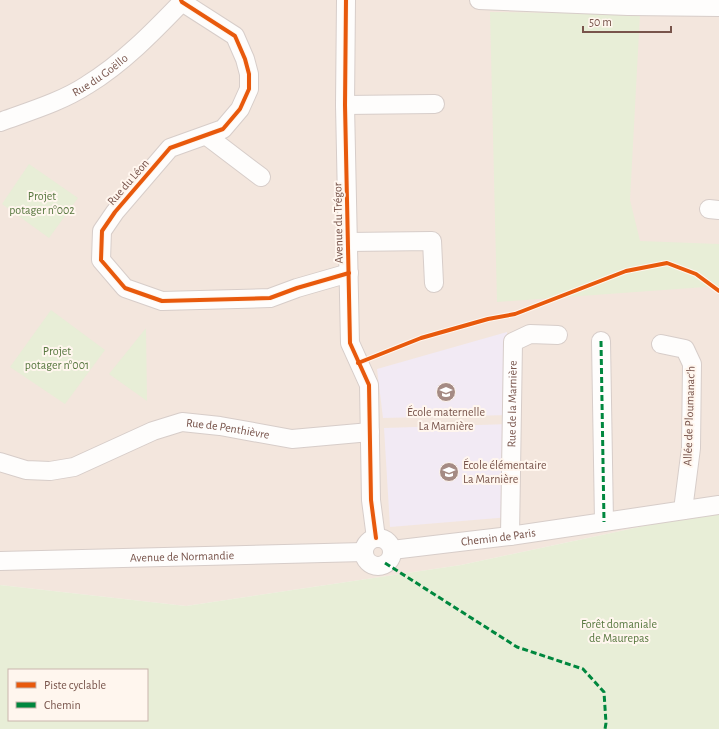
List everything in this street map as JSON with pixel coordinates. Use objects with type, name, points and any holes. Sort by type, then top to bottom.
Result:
[{"type":"street","name":"Avenue du Trégor","points":[[346,0],[346,105],[350,342],[369,385],[371,500],[376,538]]},
{"type":"street","points":[[479,0],[641,3],[719,7]]},
{"type":"street","name":"Rue du Goëllo","points":[[0,122],[54,102],[87,86],[107,72],[136,47],[181,1]]},
{"type":"street","name":"Rue du Léon","points":[[181,1],[234,36],[245,60],[249,74],[249,89],[240,109],[223,129],[170,148],[115,212],[102,231],[101,260],[125,288],[162,301],[270,298],[297,288],[349,273]]},
{"type":"street","points":[[346,105],[435,104]]},
{"type":"street","points":[[207,136],[260,177]]},
{"type":"street","points":[[348,242],[432,241],[434,283]]},
{"type":"street","name":"Rue de la Marnière","points":[[510,536],[513,342],[530,334],[558,336]]},
{"type":"street","points":[[601,341],[604,522]]},
{"type":"street","name":"Allée de Ploumanac'h","points":[[660,344],[685,349],[692,364],[691,448],[683,510]]},
{"type":"street","name":"Rue de Penthièvre","points":[[0,462],[26,470],[50,472],[74,467],[153,431],[182,422],[220,426],[292,439],[370,432]]},
{"type":"street","name":"Chemin de Paris","points":[[392,550],[510,536],[719,505]]},
{"type":"street","points":[[376,538],[384,539],[392,550],[388,561],[378,565],[367,560],[364,552],[366,544],[376,538]]},
{"type":"street","name":"Avenue de Normandie","points":[[2,560],[364,552]]},
{"type":"shaded area","points":[[0,0],[719,0],[719,510],[461,565],[186,606],[0,585]]},
{"type":"shaded area","name":"École maternelle La Marnière","points":[[507,332],[513,415],[383,418],[377,369]]},
{"type":"shaded area","name":"École élémentaire La Marnière","points":[[513,424],[511,517],[390,527],[384,428]]},
{"type":"green space","points":[[490,12],[640,14],[630,200],[640,241],[719,244],[719,286],[497,302]]},
{"type":"green space","name":"Projet potager n°002","points":[[29,164],[78,198],[49,238],[2,204]]},
{"type":"green space","name":"Projet potager n°001","points":[[51,310],[105,350],[65,404],[10,367]]},
{"type":"green space","points":[[146,328],[147,401],[109,374]]},
{"type":"green space","name":"Forêt domaniale de Maurepas","points":[[719,510],[719,729],[0,729],[0,585],[186,606],[461,565]]},
{"type":"marked path","points":[[601,341],[604,522]]},
{"type":"marked path","points":[[385,563],[517,647],[583,669],[604,692],[605,729]]},
{"type":"cycle path","points":[[181,0],[235,36],[245,59],[249,74],[249,89],[240,109],[223,129],[170,148],[115,212],[102,231],[101,260],[125,288],[162,301],[270,298],[297,288],[349,273]]},
{"type":"cycle path","points":[[346,0],[345,105],[350,343],[369,385],[371,500],[376,538]]},
{"type":"cycle path","points":[[358,363],[421,338],[488,319],[515,314],[626,271],[667,263],[696,274],[719,291]]},
{"type":"place","name":"École maternelle La Marnière","points":[[446,392]]},
{"type":"place","name":"École élémentaire La Marnière","points":[[449,472]]}]
